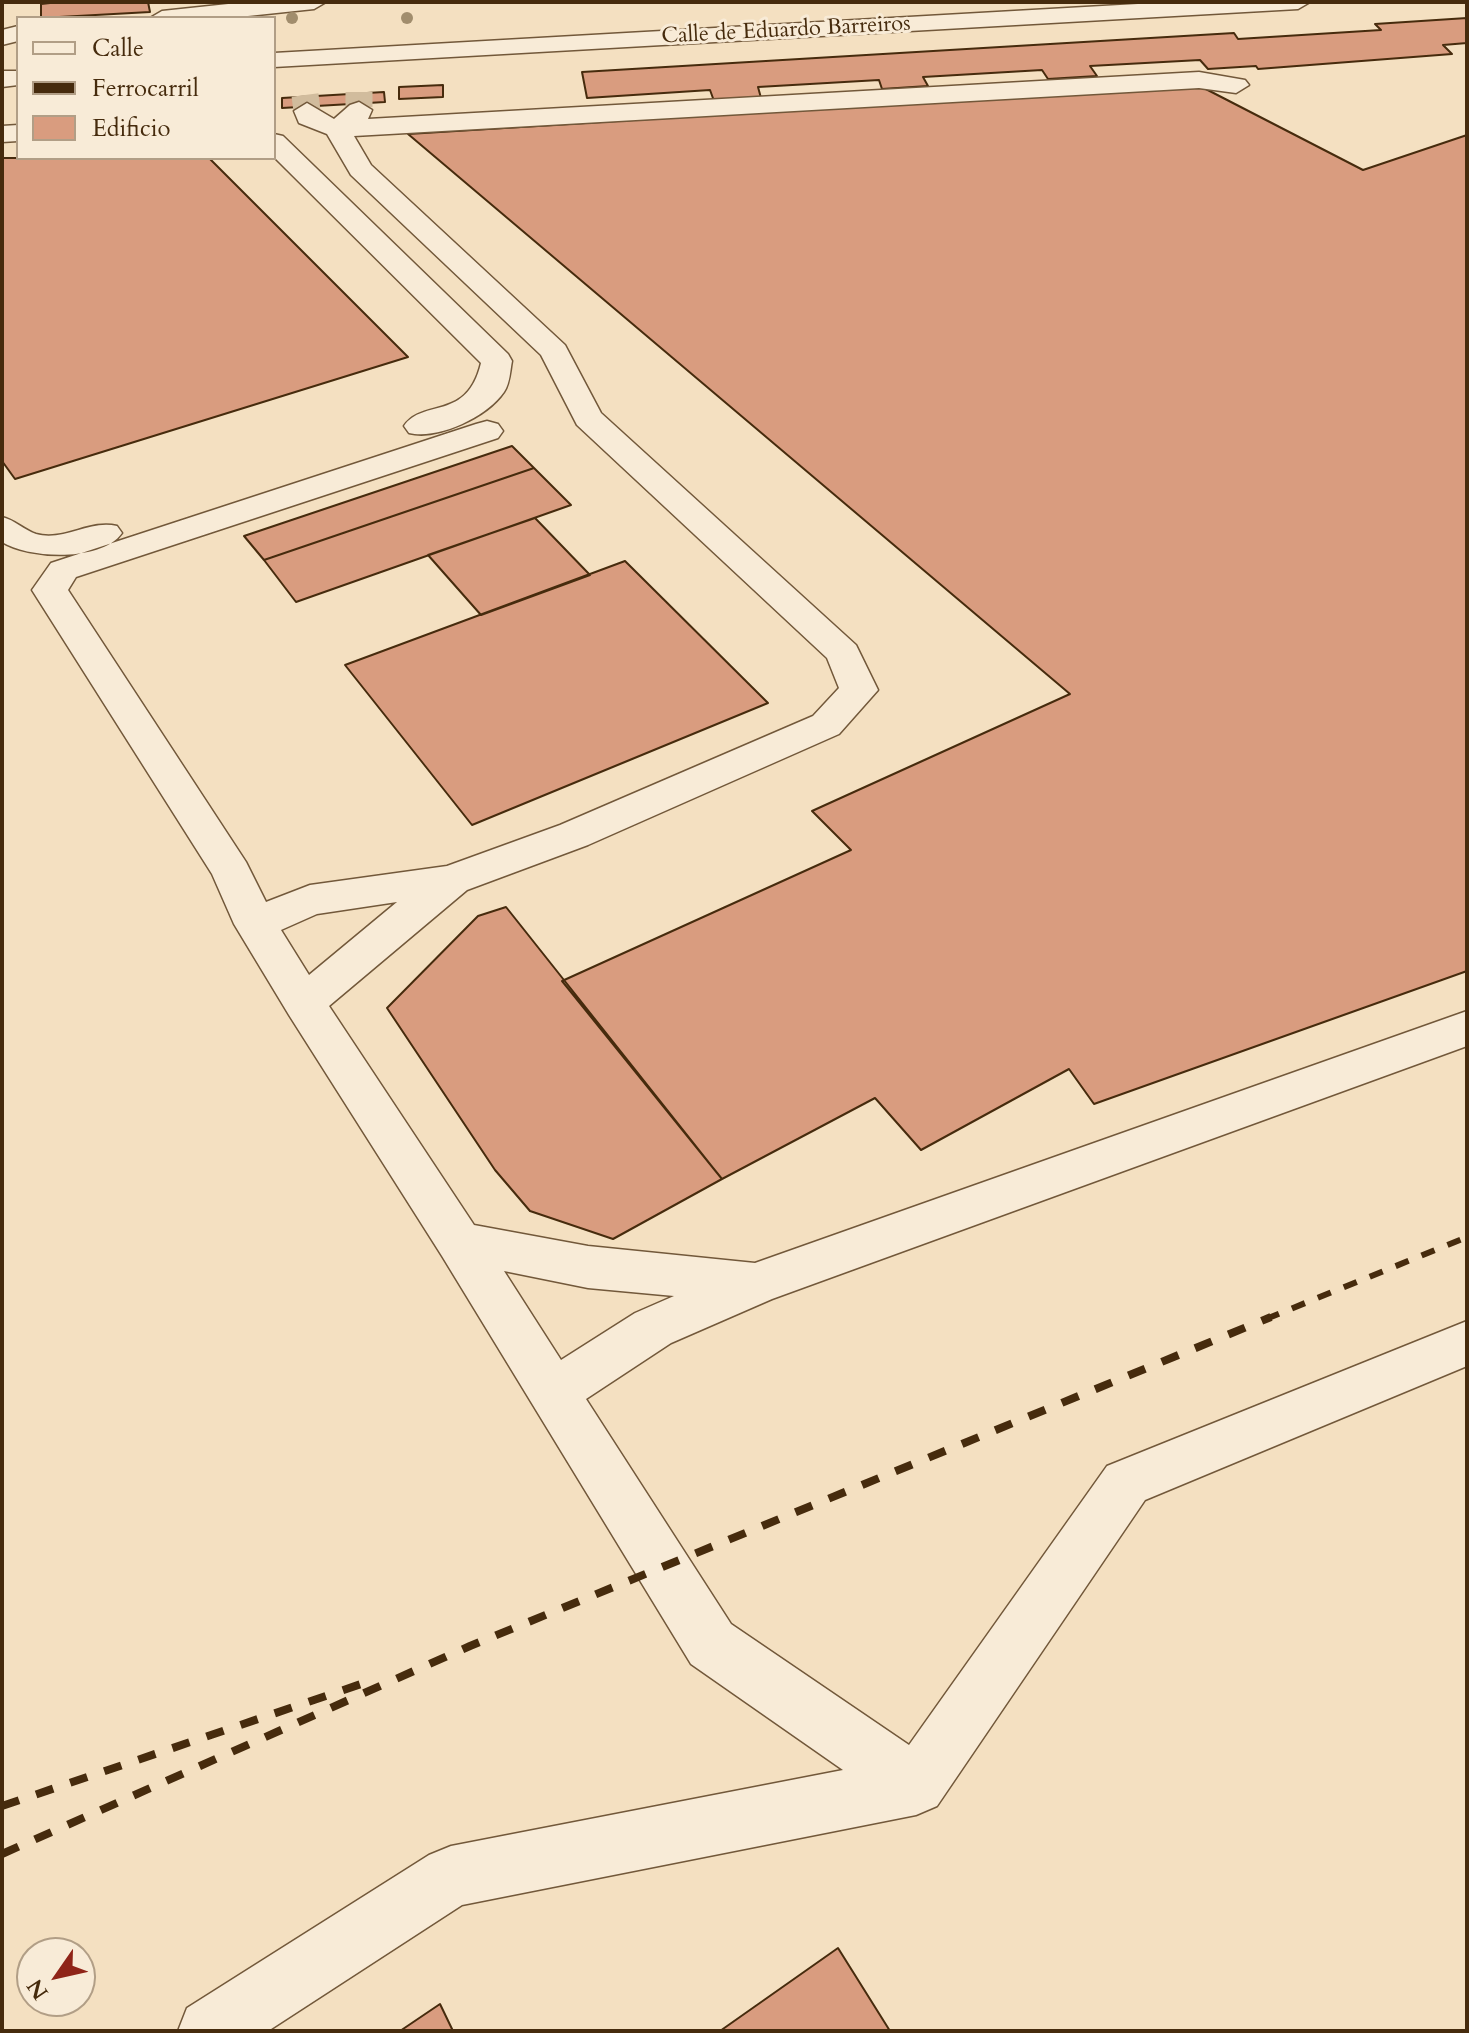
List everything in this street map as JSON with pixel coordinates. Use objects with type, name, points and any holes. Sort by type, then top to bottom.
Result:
[{"type":"street","points":[[181,16],[314,2]]},
{"type":"street","points":[[911,2],[930,23]]},
{"type":"street","name":"Calle de Eduardo Barreiros","points":[[276,60],[1298,2]]},
{"type":"street","points":[[255,924],[282,909],[321,898],[452,880],[574,835],[826,725],[859,690],[843,653],[588,418],[554,351],[360,169],[356,97],[381,68],[504,58],[546,44]]},
{"type":"street","points":[[276,61],[305,83],[308,118],[356,97],[1199,80],[1236,85]]},
{"type":"street","points":[[2,527],[29,544],[72,544],[462,412],[491,388],[497,361],[276,144]]},
{"type":"street","points":[[487,431],[63,570],[50,590],[231,872],[255,924],[304,1003],[459,1242],[711,1644],[916,1785]]},
{"type":"street","points":[[231,872],[321,898]]},
{"type":"street","points":[[304,1003],[452,880]]},
{"type":"street","points":[[552,1393],[653,1328],[755,1284],[1467,1028]]},
{"type":"street","points":[[459,1242],[588,1267],[755,1284]]},
{"type":"street","points":[[210,2031],[451,1877],[916,1785],[1126,1483],[1467,1343]]},
{"type":"building","points":[[148,2],[150,12],[41,16],[41,4]]},
{"type":"building","points":[[1467,18],[1467,43],[1443,45],[1452,54],[1258,69],[1256,66],[1208,69],[1200,60],[1090,66],[1097,76],[1048,79],[1042,70],[923,77],[928,86],[882,89],[879,80],[758,87],[761,98],[714,101],[710,90],[587,98],[582,72],[1234,33],[1238,39],[1381,30],[1375,24]]},
{"type":"building","points":[[443,85],[443,97],[399,99],[399,87]]},
{"type":"building","points":[[1198,85],[1363,170],[1467,135],[1467,971],[1094,1104],[1069,1069],[921,1150],[875,1098],[722,1179],[562,981],[851,850],[812,811],[1070,694],[408,134]]},
{"type":"building","points":[[384,92],[385,102],[282,108],[282,98]]},
{"type":"building","points":[[2,158],[211,160],[408,357],[15,479],[2,461]]},
{"type":"building","points":[[512,446],[534,468],[264,560],[244,536]]},
{"type":"building","points":[[534,468],[571,505],[296,602],[264,560]]},
{"type":"building","points":[[535,518],[590,575],[481,615],[428,555]]},
{"type":"building","points":[[625,561],[768,703],[472,825],[345,665]]},
{"type":"building","points":[[506,907],[722,1179],[613,1239],[530,1211],[495,1170],[387,1008],[478,916]]},
{"type":"building","points":[[838,1948],[890,2031],[720,2031]]},
{"type":"building","points":[[440,2004],[453,2031],[400,2031]]},
{"type":"tunnel","points":[[359,92],[359,107]]},
{"type":"tunnel","points":[[305,95],[307,111]]},
{"type":"railway","points":[[1266,1319],[1467,1237]]},
{"type":"railway","points":[[2,1854],[470,1646],[1271,1317]]},
{"type":"railway","points":[[2,1806],[364,1683]]}]
